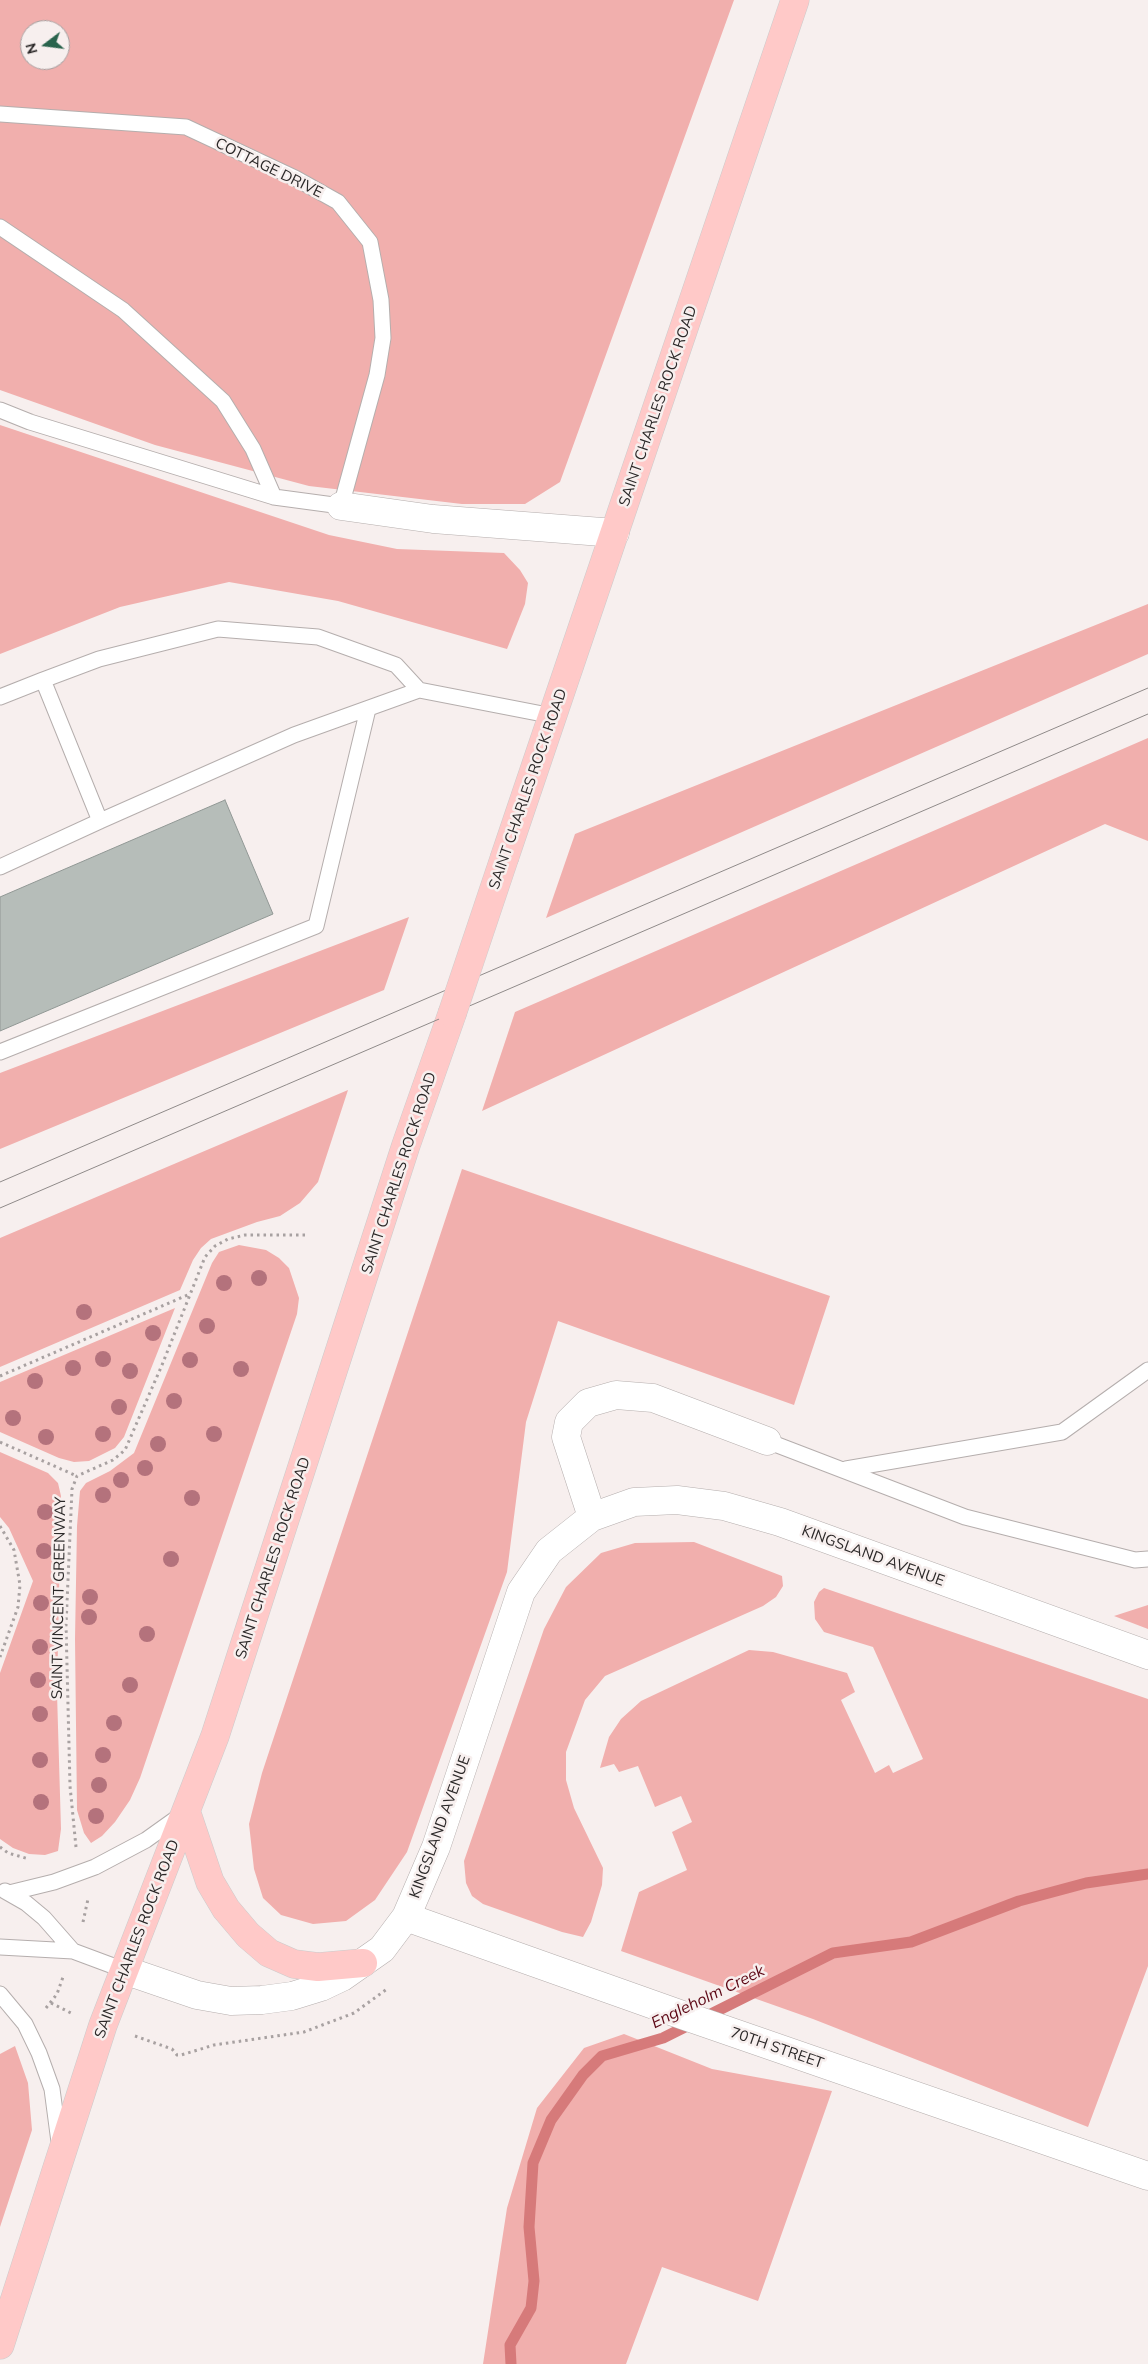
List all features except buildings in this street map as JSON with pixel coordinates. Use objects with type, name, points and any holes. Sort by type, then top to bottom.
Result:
[{"type":"main road","name":"SAINT CHARLES ROCK ROAD","points":[[0,2345],[104,2025],[215,1736],[406,1145],[795,0]]},
{"type":"main road","points":[[186,1811],[197,1849],[210,1882],[226,1909],[248,1935],[269,1953],[294,1964],[318,1967],[363,1963]]},
{"type":"street","points":[[341,506],[433,519],[615,533]]},
{"type":"street","points":[[592,1517],[566,1437],[569,1422],[588,1403],[616,1395],[654,1398],[767,1441]]},
{"type":"street","name":"KINGSLAND AVENUE","points":[[124,1970],[197,1995],[231,2001],[262,2000],[292,1996],[321,1987],[363,1963],[382,1949],[406,1917],[436,1847],[521,1592],[549,1552],[592,1517],[634,1502],[677,1500],[724,1506],[780,1522],[1148,1655]]},
{"type":"street","name":"70TH STREET","points":[[406,1917],[685,2016],[1148,2176]]},
{"type":"lane","name":"COTTAGE DRIVE","points":[[0,114],[186,127],[295,178],[338,202],[370,242],[381,300],[383,338],[378,375],[341,506]]},
{"type":"lane","points":[[0,227],[123,310],[223,401],[253,449],[274,498]]},
{"type":"lane","points":[[0,410],[30,422],[274,498],[341,506]]},
{"type":"lane","points":[[0,697],[99,659],[218,629],[318,637],[396,665],[420,690]]},
{"type":"lane","points":[[42,680],[100,821]]},
{"type":"lane","points":[[0,867],[294,735],[420,690],[553,716]]},
{"type":"lane","points":[[0,1052],[316,926],[368,708]]},
{"type":"lane","points":[[845,1469],[1062,1432],[1148,1370]]},
{"type":"lane","points":[[767,1441],[845,1469],[965,1517],[1135,1560],[1148,1559]]},
{"type":"lane","points":[[4,1890],[54,1882],[95,1867],[146,1840],[186,1811]]},
{"type":"lane","points":[[4,1890],[26,1903],[44,1918],[73,1951]]},
{"type":"lane","points":[[0,1947],[73,1951],[124,1970]]},
{"type":"lane","points":[[0,1994],[26,2024],[39,2053],[52,2089],[58,2120],[61,2160]]},
{"type":"path","name":"SAINT VINCENT GREENWAY","points":[[77,1853],[70,1786],[66,1625],[71,1497],[77,1476],[113,1460],[125,1450],[162,1365],[205,1257],[215,1246],[228,1239],[263,1234],[305,1235]]},
{"type":"path","points":[[0,1376],[190,1294]]},
{"type":"path","points":[[0,1442],[77,1476]]},
{"type":"path","points":[[0,1526],[14,1550],[20,1585],[18,1606],[0,1657]]},
{"type":"path","points":[[41,2013],[51,2003],[60,1986]]},
{"type":"path","points":[[51,2003],[69,2012]]},
{"type":"shaded area","points":[[0,0],[734,0],[560,482],[525,504],[462,504],[309,486],[155,445],[0,390]]},
{"type":"shaded area","points":[[0,425],[329,535],[397,549],[504,553],[520,570],[528,583],[525,604],[507,649],[338,601],[229,582],[120,607],[0,654]]},
{"type":"shaded area","points":[[1148,604],[1148,654],[546,918],[575,834]]},
{"type":"shaded area","points":[[1148,738],[1148,841],[1105,824],[482,1111],[515,1012]]},
{"type":"shaded area","points":[[409,917],[384,990],[0,1149],[0,1073]]},
{"type":"shaded area","points":[[348,1090],[318,1182],[300,1203],[280,1216],[257,1222],[211,1239],[201,1248],[193,1260],[180,1290],[0,1367],[0,1238]]},
{"type":"shaded area","points":[[462,1169],[830,1296],[794,1405],[558,1321],[526,1422],[507,1572],[407,1852],[375,1900],[346,1921],[313,1924],[281,1915],[263,1898],[254,1869],[249,1824],[262,1773]]},
{"type":"shaded area","points":[[239,1245],[266,1250],[279,1258],[289,1268],[299,1298],[297,1314],[140,1778],[130,1800],[115,1822],[102,1836],[91,1843],[84,1833],[77,1810],[75,1639],[77,1526],[80,1491],[86,1483],[110,1471],[134,1453],[212,1263],[219,1252]]},
{"type":"shaded area","points":[[175,1308],[124,1437],[115,1448],[89,1461],[74,1462],[59,1458],[0,1432],[0,1382]]},
{"type":"shaded area","points":[[0,1452],[48,1473],[58,1483],[61,1496],[57,1693],[61,1829],[58,1851],[45,1855],[29,1854],[13,1848],[0,1839],[0,1673],[33,1581],[9,1528],[0,1517]]},
{"type":"shaded area","points":[[694,1542],[782,1576],[783,1586],[776,1597],[763,1606],[605,1676],[585,1700],[566,1752],[566,1780],[574,1808],[603,1868],[602,1885],[591,1922],[583,1937],[562,1932],[483,1904],[472,1896],[466,1883],[464,1861],[544,1629],[566,1587],[601,1553],[635,1543]]},
{"type":"shaded area","points":[[824,1588],[1148,1699],[1148,1966],[1088,2127],[813,2019],[621,1951],[639,1892],[687,1870],[672,1832],[692,1822],[681,1796],[655,1807],[638,1766],[619,1772],[614,1764],[600,1768],[609,1737],[621,1719],[641,1701],[749,1650],[773,1652],[847,1673],[855,1692],[841,1700],[875,1773],[889,1765],[893,1773],[923,1759],[873,1647],[824,1632],[815,1619],[814,1602],[819,1592]]},
{"type":"shaded area","points":[[1148,1605],[1148,1629],[1114,1616]]},
{"type":"shaded area","points":[[624,2034],[712,2069],[832,2091],[758,2301],[662,2267],[626,2364],[483,2364],[507,2208],[537,2108],[584,2048]]},
{"type":"shaded area","points":[[15,2046],[28,2083],[32,2130],[0,2227],[0,2054]]},
{"type":"waterway","name":"Engleholm Creek","points":[[511,2364],[510,2345],[531,2308],[534,2281],[529,2227],[533,2163],[551,2120],[583,2075],[602,2056],[663,2038],[833,1953],[911,1942],[1019,1901],[1086,1883],[1148,1874]]},
{"type":"tram line","points":[[0,1182],[1148,688]]},
{"type":"tram line","points":[[0,1208],[1148,714]]}]
